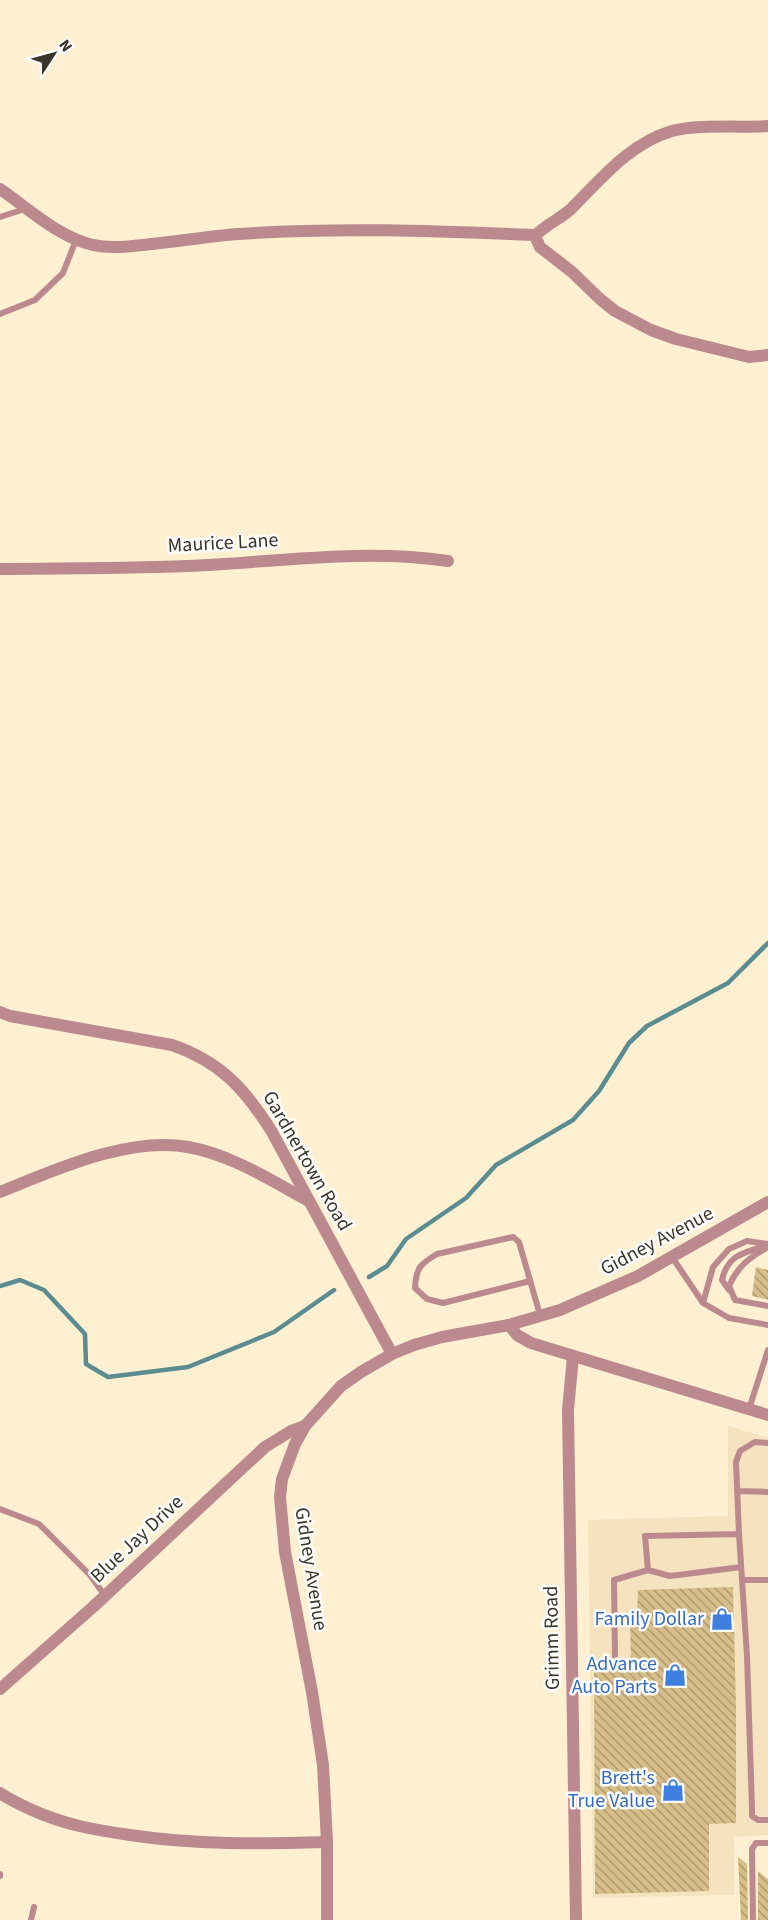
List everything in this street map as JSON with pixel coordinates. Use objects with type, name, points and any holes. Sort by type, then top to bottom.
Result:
[{"type":"street","points":[[0,189],[61,233],[94,245],[120,248],[238,234],[343,230],[431,230],[536,235],[566,214],[621,159],[648,140],[672,131],[688,129],[768,126]]},
{"type":"street","points":[[536,235],[540,247],[572,272],[600,299],[615,311],[651,330],[676,339],[749,357],[768,355]]},
{"type":"street","name":"Maurice Lane","points":[[0,569],[222,564],[354,555],[448,561]]},
{"type":"street","name":"Gardnertown Road","points":[[0,1012],[10,1016],[172,1046],[191,1052],[234,1081],[252,1101],[272,1132],[392,1354]]},
{"type":"street","points":[[0,1192],[114,1151],[154,1144],[188,1147],[216,1154],[243,1165],[309,1201]]},
{"type":"street","name":"Gidney Avenue","points":[[327,1920],[327,1842],[323,1765],[312,1692],[285,1552],[280,1497],[282,1479],[295,1444],[305,1426],[341,1386],[392,1354],[442,1337],[509,1325],[560,1310],[638,1276],[768,1202]]},
{"type":"street","points":[[509,1325],[517,1335],[531,1343],[768,1414]]},
{"type":"street","name":"Grimm Road","points":[[573,1356],[568,1410],[576,1920]]},
{"type":"street","name":"Blue Jay Drive","points":[[0,1689],[105,1596],[265,1448],[291,1431],[305,1426]]},
{"type":"street","points":[[0,1793],[48,1817],[84,1828],[155,1839],[232,1844],[327,1842]]},
{"type":"lane","points":[[0,217],[27,208]]},
{"type":"lane","points":[[0,314],[35,300],[63,273],[76,240]]},
{"type":"lane","points":[[530,1281],[443,1303],[427,1299],[415,1288],[416,1273],[426,1260],[437,1254],[513,1237],[519,1242],[540,1316]]},
{"type":"lane","points":[[703,1303],[713,1267],[729,1249],[747,1241],[768,1245]]},
{"type":"lane","points":[[735,1300],[729,1286],[734,1276],[748,1258],[768,1245]]},
{"type":"lane","points":[[768,1245],[739,1253],[724,1270],[722,1280],[735,1300],[768,1306]]},
{"type":"lane","points":[[672,1257],[703,1303],[729,1318],[768,1325]]},
{"type":"lane","points":[[749,1409],[768,1350]]},
{"type":"lane","points":[[768,1443],[755,1442],[740,1451],[736,1462],[751,1740],[752,1808],[753,1816],[758,1820],[768,1820]]},
{"type":"lane","points":[[737,1491],[768,1492]]},
{"type":"lane","points":[[0,1509],[39,1524],[90,1575],[105,1596]]},
{"type":"lane","points":[[648,1570],[645,1536],[739,1534]]},
{"type":"lane","points":[[615,1656],[614,1580],[648,1570],[670,1576],[741,1567]]},
{"type":"lane","points":[[743,1580],[768,1580]]},
{"type":"lane","points":[[753,1920],[752,1849],[756,1843],[768,1843]]},
{"type":"lane","points":[[31,1920],[34,1907]]},
{"type":"shaded area","points":[[728,1426],[768,1438],[768,1835],[734,1837],[734,1895],[593,1898],[588,1520],[728,1516]]},
{"type":"building","points":[[756,1267],[768,1270],[768,1300],[752,1296]]},
{"type":"building","points":[[733,1587],[736,1823],[709,1824],[709,1891],[595,1894],[594,1669],[631,1667],[630,1614],[637,1614],[638,1590]]},
{"type":"building","points":[[738,1857],[747,1864],[748,1920],[741,1920]]},
{"type":"building","points":[[758,1871],[768,1879],[768,1920],[758,1920]]},
{"type":"waterway","points":[[369,1277],[387,1266],[406,1239],[466,1198],[496,1165],[573,1120],[599,1091],[629,1043],[647,1026],[728,983],[768,943]]},
{"type":"waterway","points":[[0,1286],[20,1280],[44,1290],[85,1334],[86,1364],[108,1377],[188,1367],[274,1332],[334,1290]]},
{"type":"place","name":"Family Dollar","points":[[722,1619]]},
{"type":"place","name":"Advance Auto Parts","points":[[675,1675]]},
{"type":"place","name":"Brett's True Value","points":[[673,1790]]}]
